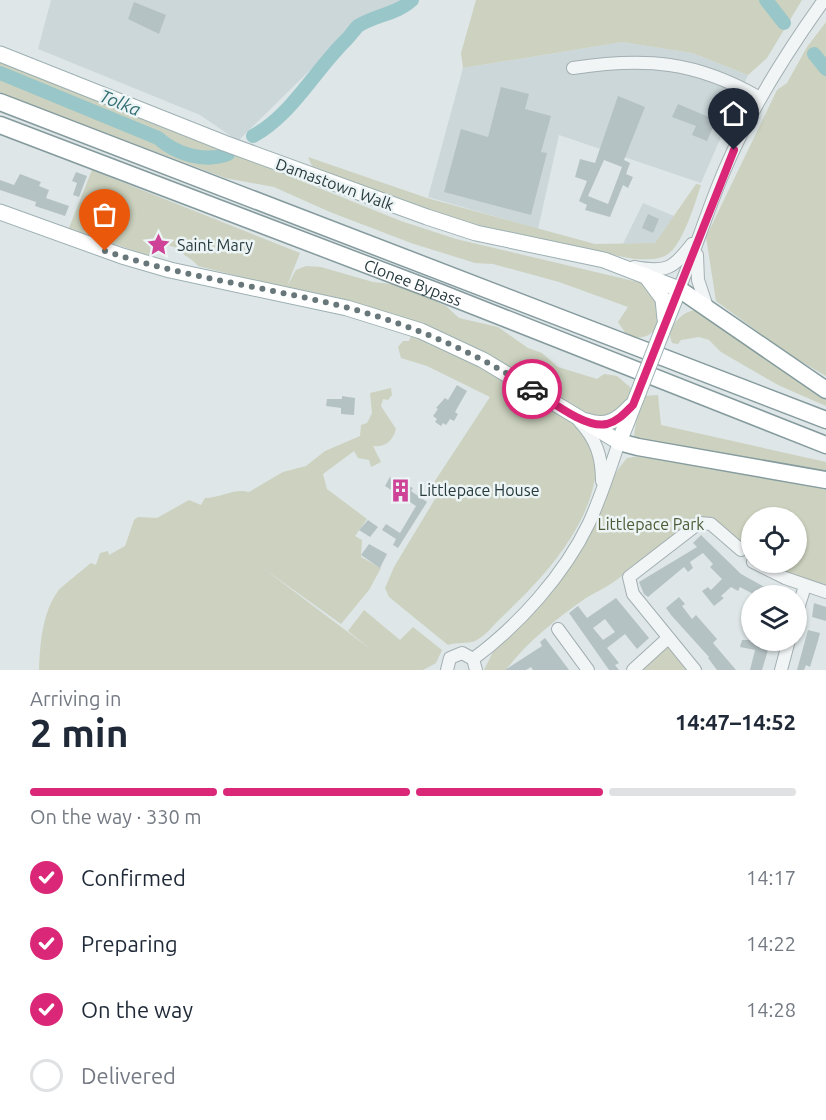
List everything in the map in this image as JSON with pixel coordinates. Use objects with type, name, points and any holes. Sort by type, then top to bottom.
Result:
[{"type":"highway","name":"Clonee Bypass","points":[[0,102],[826,420]]},
{"type":"highway","name":"Clonee Bypass","points":[[0,125],[463,302],[826,445]]},
{"type":"highway","points":[[679,288],[826,390]]},
{"type":"highway","points":[[619,441],[638,447],[826,480]]},
{"type":"main road","name":"Damastown Walk","points":[[0,54],[224,143],[427,217],[476,233],[604,260],[679,288]]},
{"type":"main road","points":[[0,212],[122,256],[170,270],[347,308],[421,332],[483,360],[619,441],[679,288]]},
{"type":"main road","points":[[645,276],[663,299],[664,325]]},
{"type":"main road","points":[[664,325],[678,306],[702,303]]},
{"type":"main road","points":[[573,415],[605,424],[618,419],[635,400]]},
{"type":"street","points":[[679,288],[726,167],[760,98],[783,56],[824,0]]},
{"type":"street","points":[[573,68],[626,62],[669,63],[708,72],[760,98]]},
{"type":"street","points":[[604,260],[648,269],[666,269],[679,262],[702,231]]},
{"type":"street","points":[[702,231],[696,270],[702,303]]},
{"type":"street","points":[[573,415],[589,432],[599,451],[602,462],[601,494]]},
{"type":"street","points":[[447,670],[450,658],[458,653],[467,654],[475,664],[561,570],[588,524],[619,441]]},
{"type":"street","points":[[695,670],[633,594],[629,576],[699,523],[711,524],[741,550]]},
{"type":"street","points":[[777,573],[803,585]]},
{"type":"street","points":[[807,587],[826,592]]},
{"type":"street","points":[[558,629],[588,670]]},
{"type":"street","points":[[633,670],[668,638]]},
{"type":"street","points":[[781,670],[786,651]]},
{"type":"shaded area","points":[[51,0],[400,0],[358,23],[238,141],[200,115],[38,49]]},
{"type":"shaded area","points":[[622,42],[692,53],[748,75],[701,183],[559,135],[538,229],[428,197],[463,68]]},
{"type":"shaded area","points":[[643,203],[674,216],[655,243],[623,244]]},
{"type":"green space","points":[[476,0],[802,0],[767,58],[748,75],[692,53],[622,42],[463,68],[461,53]]},
{"type":"green space","points":[[826,22],[826,376],[788,354],[716,301],[706,237],[777,90],[787,83],[807,47]]},
{"type":"green space","points":[[0,60],[401,221],[456,239],[642,283],[654,290],[661,318],[649,335],[628,337],[618,322],[628,307],[559,282],[493,264],[475,263],[411,243],[330,212],[274,187],[225,178],[16,99],[0,92]]},
{"type":"green space","points":[[308,157],[427,198],[595,244],[655,243],[696,184],[701,185],[688,222],[679,242],[673,249],[660,258],[634,259],[480,228],[411,206],[312,166]]},
{"type":"green space","points":[[92,170],[300,253],[287,286],[296,270],[306,266],[321,267],[373,282],[400,285],[446,306],[459,318],[498,327],[528,348],[542,353],[558,367],[597,379],[604,374],[617,376],[631,388],[627,402],[607,420],[589,417],[517,371],[472,346],[403,318],[198,266],[178,248],[157,242],[152,257],[69,228]]},
{"type":"green space","points":[[696,310],[826,394],[826,406],[778,385],[721,352],[709,340],[699,337],[681,340],[678,344],[672,343],[669,333],[674,324],[683,315]]},
{"type":"green space","points":[[411,336],[424,337],[428,344],[451,350],[570,418],[584,435],[595,456],[596,471],[592,492],[574,532],[562,551],[533,586],[486,633],[472,642],[448,645],[389,597],[385,588],[394,567],[435,499],[427,493],[490,397],[427,366],[401,358],[398,347],[403,341],[409,341]]},
{"type":"green space","points":[[391,388],[392,395],[388,400],[383,399],[381,406],[396,429],[388,443],[373,446],[381,462],[371,467],[369,460],[358,458],[354,451],[323,474],[327,489],[367,519],[355,536],[362,540],[361,557],[381,568],[369,590],[341,624],[263,568],[373,651],[348,631],[364,610],[400,640],[413,627],[442,650],[436,663],[423,670],[39,670],[45,619],[58,591],[91,563],[96,565],[100,553],[108,551],[109,555],[125,546],[134,520],[138,517],[157,518],[189,500],[201,505],[205,498],[238,491],[249,492],[283,472],[306,466],[325,451],[360,436],[361,425],[367,423],[372,413],[370,393]]},
{"type":"green space","points":[[658,395],[661,425],[826,462],[826,476],[641,443],[634,436],[643,396]]},
{"type":"green space","name":"Littlepace Park","points":[[652,454],[826,485],[826,584],[785,573],[807,573],[807,507],[741,507],[741,544],[707,519],[629,568],[614,582],[573,607],[532,641],[506,670],[484,670],[493,652],[534,609],[627,458]]},
{"type":"green space","points":[[671,643],[693,670],[642,670]]},
{"type":"building","points":[[134,2],[166,15],[159,34],[128,19]]},
{"type":"building","points":[[501,87],[529,94],[525,109],[551,116],[541,152],[547,153],[531,215],[444,192],[461,129],[488,137]]},
{"type":"building","points":[[618,96],[645,107],[624,160],[630,163],[626,174],[633,177],[628,188],[623,185],[610,217],[585,210],[587,205],[579,201],[587,181],[575,177],[580,159],[595,163]],"holes":[[[604,160],[622,167],[608,204],[588,196]]]},
{"type":"building","points":[[678,104],[716,120],[707,141],[692,135],[696,126],[672,117]]},
{"type":"building","points":[[76,172],[87,176],[79,197],[73,195],[77,183],[72,181]]},
{"type":"building","points":[[20,174],[41,182],[39,186],[49,190],[46,198],[69,206],[65,216],[35,206],[36,202],[0,190],[0,180],[14,185]]},
{"type":"building","points":[[648,214],[659,219],[653,233],[642,228]]},
{"type":"building","points":[[457,385],[467,391],[455,412],[458,414],[454,421],[450,419],[446,425],[443,423],[441,426],[435,422],[437,419],[433,416],[438,409],[436,408],[445,398],[448,400]]},
{"type":"building","points":[[342,396],[355,398],[354,415],[341,414],[341,408],[326,406],[327,399],[342,399]]},
{"type":"building","points":[[390,477],[413,488],[411,491],[427,502],[398,548],[393,545],[396,539],[382,530],[386,524],[400,533],[416,506],[385,486]]},
{"type":"building","points":[[368,520],[378,527],[370,537],[359,530]]},
{"type":"building","points":[[701,535],[741,574],[761,585],[741,585],[738,591],[731,587],[721,596],[724,598],[714,606],[702,591],[708,587],[711,590],[722,579],[710,567],[713,564],[703,553],[690,562],[693,568],[688,572],[684,567],[648,597],[644,594],[639,582],[697,547],[693,543]]},
{"type":"building","points":[[369,544],[387,554],[380,568],[361,555]]},
{"type":"building","points":[[679,597],[685,604],[682,606],[692,619],[696,615],[717,639],[713,643],[736,670],[717,670],[709,657],[671,615],[666,608]]},
{"type":"building","points":[[616,598],[649,638],[637,649],[625,634],[607,648],[619,663],[615,665],[619,670],[609,670],[569,613],[578,606],[587,618]],"holes":[[[605,619],[615,632],[603,640],[593,628]]]},
{"type":"building","points":[[814,603],[826,607],[826,621],[812,617]]},
{"type":"building","points":[[808,630],[820,633],[810,667],[806,665],[804,670],[797,670],[802,651],[807,651]]},
{"type":"building","points":[[545,638],[569,670],[533,670],[531,667],[526,670],[505,670],[542,646],[540,642]]},
{"type":"building","points":[[755,651],[768,651],[762,670],[750,670]]},
{"type":"waterway","name":"Tolka","points":[[253,136],[280,116],[358,26],[400,8],[412,0]]},
{"type":"waterway","name":"Tolka","points":[[766,0],[784,23]]},
{"type":"waterway","name":"Tolka","points":[[814,54],[826,69]]},
{"type":"waterway","name":"Tolka","points":[[0,73],[158,138],[173,149],[209,158],[228,154]]},
{"type":"way so far","points":[[105,251],[170,270],[347,308],[383,318],[454,345],[532,389]]},
{"type":"place","name":"Saint Mary","points":[[159,245]]},
{"type":"place","name":"Littlepace House","points":[[401,490]]},
{"type":"route","points":[[532,389],[573,415],[592,423],[605,424],[618,419],[633,405],[690,263],[713,198],[734,150]]}]
